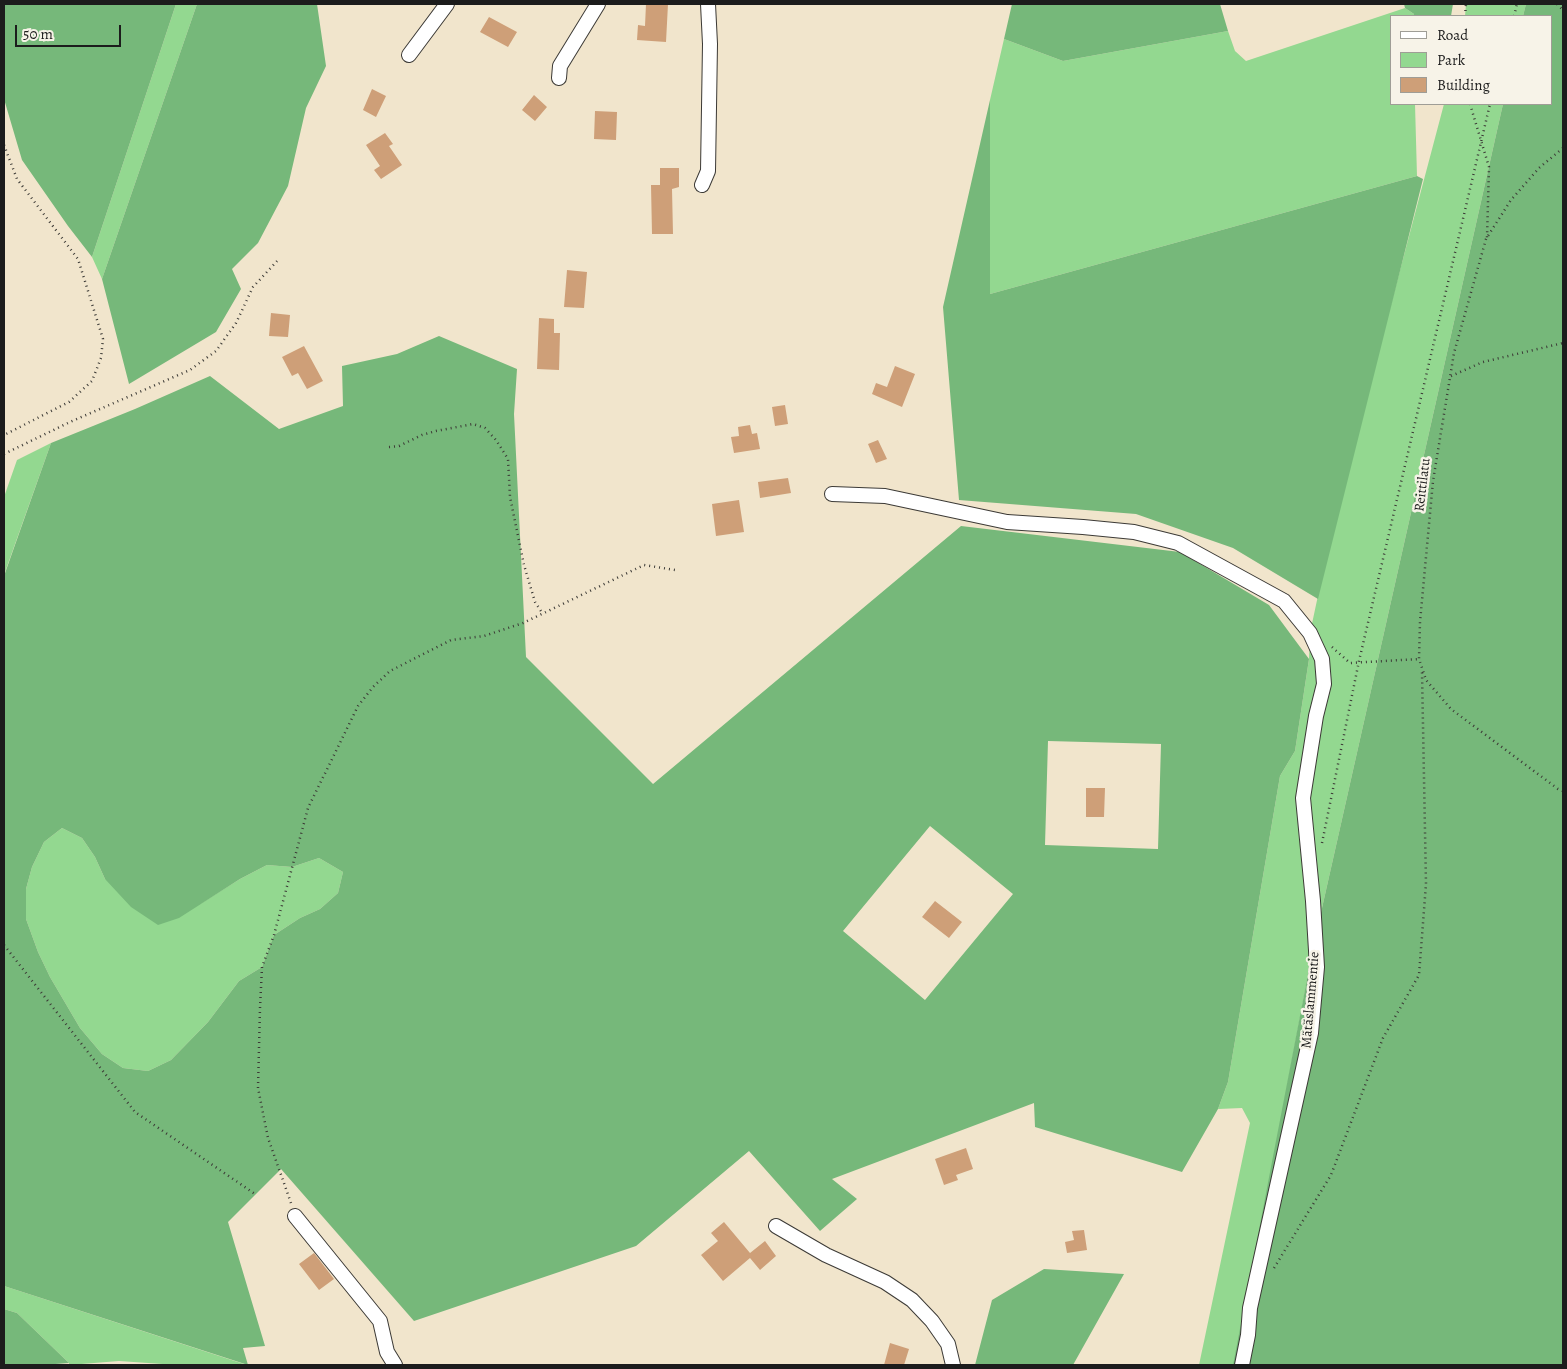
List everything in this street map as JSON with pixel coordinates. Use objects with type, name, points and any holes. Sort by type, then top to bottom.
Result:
[{"type":"street","points":[[409,55],[447,4]]},
{"type":"street","points":[[559,78],[560,66],[598,4]]},
{"type":"street","points":[[702,185],[708,171],[710,44],[708,4]]},
{"type":"street","name":"Mätäslammentie","points":[[832,494],[885,496],[1007,522],[1134,532],[1178,543],[1284,601],[1310,633],[1322,659],[1324,684],[1316,716],[1303,798],[1314,901],[1317,967],[1311,1033],[1250,1308],[1248,1335],[1242,1365]]},
{"type":"street","points":[[295,1216],[380,1321],[387,1352],[395,1365]]},
{"type":"street","points":[[776,1226],[826,1254],[886,1282],[912,1300],[932,1321],[948,1344],[953,1365]]},
{"type":"path","points":[[1557,4],[1563,10]]},
{"type":"path","points":[[1470,105],[1489,167],[1486,239]]},
{"type":"path","points":[[1320,851],[1359,661],[1490,105]]},
{"type":"path","points":[[4,145],[16,179],[78,259],[103,339],[101,358],[92,381],[69,402],[4,435]]},
{"type":"path","name":"Reittilatu","points":[[1563,148],[1539,168],[1511,200],[1486,239],[1454,353],[1433,481],[1420,622],[1419,659],[1426,680],[1451,709],[1563,791]]},
{"type":"path","points":[[4,454],[70,422],[190,370],[216,351],[236,323],[253,287],[279,259]]},
{"type":"path","points":[[1451,376],[1483,362],[1563,343]]},
{"type":"path","points":[[389,447],[399,446],[422,435],[436,431],[473,424],[485,428],[496,440],[508,459],[510,497],[524,565],[535,602],[543,614]]},
{"type":"path","points":[[295,1216],[268,1138],[258,1088],[262,967],[274,934],[308,808],[358,706],[373,687],[390,671],[450,640],[484,636],[523,623],[644,565],[675,570]]},
{"type":"path","points":[[1359,661],[1419,659]]},
{"type":"path","points":[[1270,1275],[1331,1175],[1383,1038],[1419,975],[1426,884],[1422,667]]},
{"type":"path","points":[[4,945],[135,1112],[255,1194]]},
{"type":"green space","points":[[4,4],[176,4],[92,257],[22,160],[4,99]]},
{"type":"green space","points":[[176,4],[197,4],[102,279],[92,257]]},
{"type":"green space","points":[[197,4],[317,4],[326,66],[306,108],[288,186],[258,243],[232,269],[241,289],[216,332],[129,384],[102,279]]},
{"type":"green space","points":[[1012,4],[1220,4],[1228,31],[1063,61],[1004,39]]},
{"type":"green space","points":[[1404,4],[1453,4],[1451,15],[1414,15],[1405,8]]},
{"type":"green space","points":[[1466,4],[1526,4],[1523,15],[1465,15]]},
{"type":"green space","points":[[1526,4],[1563,4],[1563,1365],[1233,1365],[1313,948],[1503,105],[1552,105],[1552,15],[1523,15]]},
{"type":"green space","points":[[1405,8],[1414,14],[1390,15],[1390,105],[1415,105],[1417,176],[990,294],[990,100],[1004,39],[1063,61],[1228,31],[1235,51],[1246,61]]},
{"type":"green space","points":[[990,100],[990,294],[1417,176],[1423,179],[1318,599],[1233,548],[1136,514],[959,500],[943,307]]},
{"type":"green space","points":[[1444,105],[1503,105],[1313,948],[1235,1365],[1199,1365],[1250,1123],[1242,1108],[1218,1109],[1228,1082],[1280,776],[1295,751],[1309,659],[1310,633],[1335,516]]},
{"type":"green space","points":[[439,336],[517,369],[514,414],[526,657],[653,784],[961,526],[1180,552],[1269,605],[1309,659],[1295,751],[1280,776],[1228,1082],[1218,1109],[1182,1172],[1035,1127],[1034,1103],[832,1179],[857,1199],[820,1231],[749,1151],[636,1246],[414,1321],[281,1169],[228,1222],[265,1346],[243,1348],[248,1365],[4,1286],[4,576],[51,443],[210,376],[279,429],[343,406],[342,366],[397,354]],"holes":[[[1048,741],[1161,744],[1158,849],[1045,845]],[[930,826],[1013,894],[925,1000],[843,931]],[[62,828],[82,838],[95,857],[105,879],[131,907],[158,925],[179,918],[240,879],[267,865],[292,867],[319,858],[343,872],[338,893],[320,909],[300,918],[274,935],[262,967],[239,981],[208,1022],[171,1060],[148,1071],[123,1068],[102,1054],[80,1028],[50,977],[38,952],[26,919],[26,889],[32,867],[44,842]]]},
{"type":"green space","points":[[51,443],[4,575],[4,497],[17,460]]},
{"type":"green space","points":[[62,828],[82,838],[95,857],[105,879],[200,904],[267,865],[292,867],[319,858],[343,872],[338,893],[320,909],[300,918],[274,935],[262,967],[239,981],[208,1022],[171,1060],[148,1071],[123,1068],[102,1054],[80,1028],[50,977],[38,952],[26,919],[26,889],[32,867],[44,842]]},
{"type":"green space","points":[[1044,1269],[1124,1274],[1073,1365],[975,1365],[992,1300]]},
{"type":"green space","points":[[4,1286],[247,1365],[177,1365],[119,1361],[69,1365],[17,1313],[4,1309]]},
{"type":"green space","points":[[4,1309],[17,1313],[69,1363],[4,1365]]},
{"type":"building","points":[[646,4],[668,4],[666,42],[637,40],[638,25],[645,26]]},
{"type":"building","points":[[489,17],[517,32],[508,47],[480,32]]},
{"type":"building","points":[[372,89],[386,96],[376,117],[363,110]]},
{"type":"building","points":[[534,95],[547,107],[535,121],[522,110]]},
{"type":"building","points":[[595,111],[617,112],[616,140],[594,139]]},
{"type":"building","points":[[385,133],[393,144],[389,146],[402,165],[381,179],[374,170],[380,166],[366,145]]},
{"type":"building","points":[[660,168],[679,168],[679,187],[672,189],[673,234],[652,234],[651,185],[660,185]]},
{"type":"building","points":[[567,270],[587,272],[584,308],[564,307]]},
{"type":"building","points":[[271,313],[290,315],[288,337],[269,336]]},
{"type":"building","points":[[539,318],[554,319],[554,333],[560,333],[559,370],[537,369]]},
{"type":"building","points":[[304,346],[323,381],[307,389],[298,373],[292,376],[282,357]]},
{"type":"building","points":[[895,366],[915,374],[902,407],[872,394],[876,383],[887,387]]},
{"type":"building","points":[[785,405],[788,424],[775,426],[772,407]]},
{"type":"building","points":[[750,425],[752,434],[757,433],[760,449],[734,453],[731,437],[739,436],[738,427]]},
{"type":"building","points":[[878,440],[887,459],[876,463],[868,444]]},
{"type":"building","points":[[788,478],[791,493],[760,498],[758,482]]},
{"type":"building","points":[[739,500],[744,532],[716,536],[712,504]]},
{"type":"building","points":[[1086,788],[1105,788],[1104,817],[1086,817]]},
{"type":"building","points":[[935,901],[962,922],[949,938],[922,917]]},
{"type":"building","points":[[966,1148],[973,1169],[956,1175],[958,1180],[944,1185],[935,1159]]},
{"type":"building","points":[[724,1222],[750,1253],[765,1241],[776,1256],[760,1270],[750,1258],[723,1281],[701,1255],[718,1241],[711,1233]]},
{"type":"building","points":[[1084,1230],[1087,1250],[1067,1253],[1065,1242],[1074,1240],[1072,1231]]},
{"type":"building","points":[[314,1253],[334,1279],[319,1290],[299,1264]]},
{"type":"building","points":[[890,1343],[909,1349],[904,1365],[884,1365]]}]
